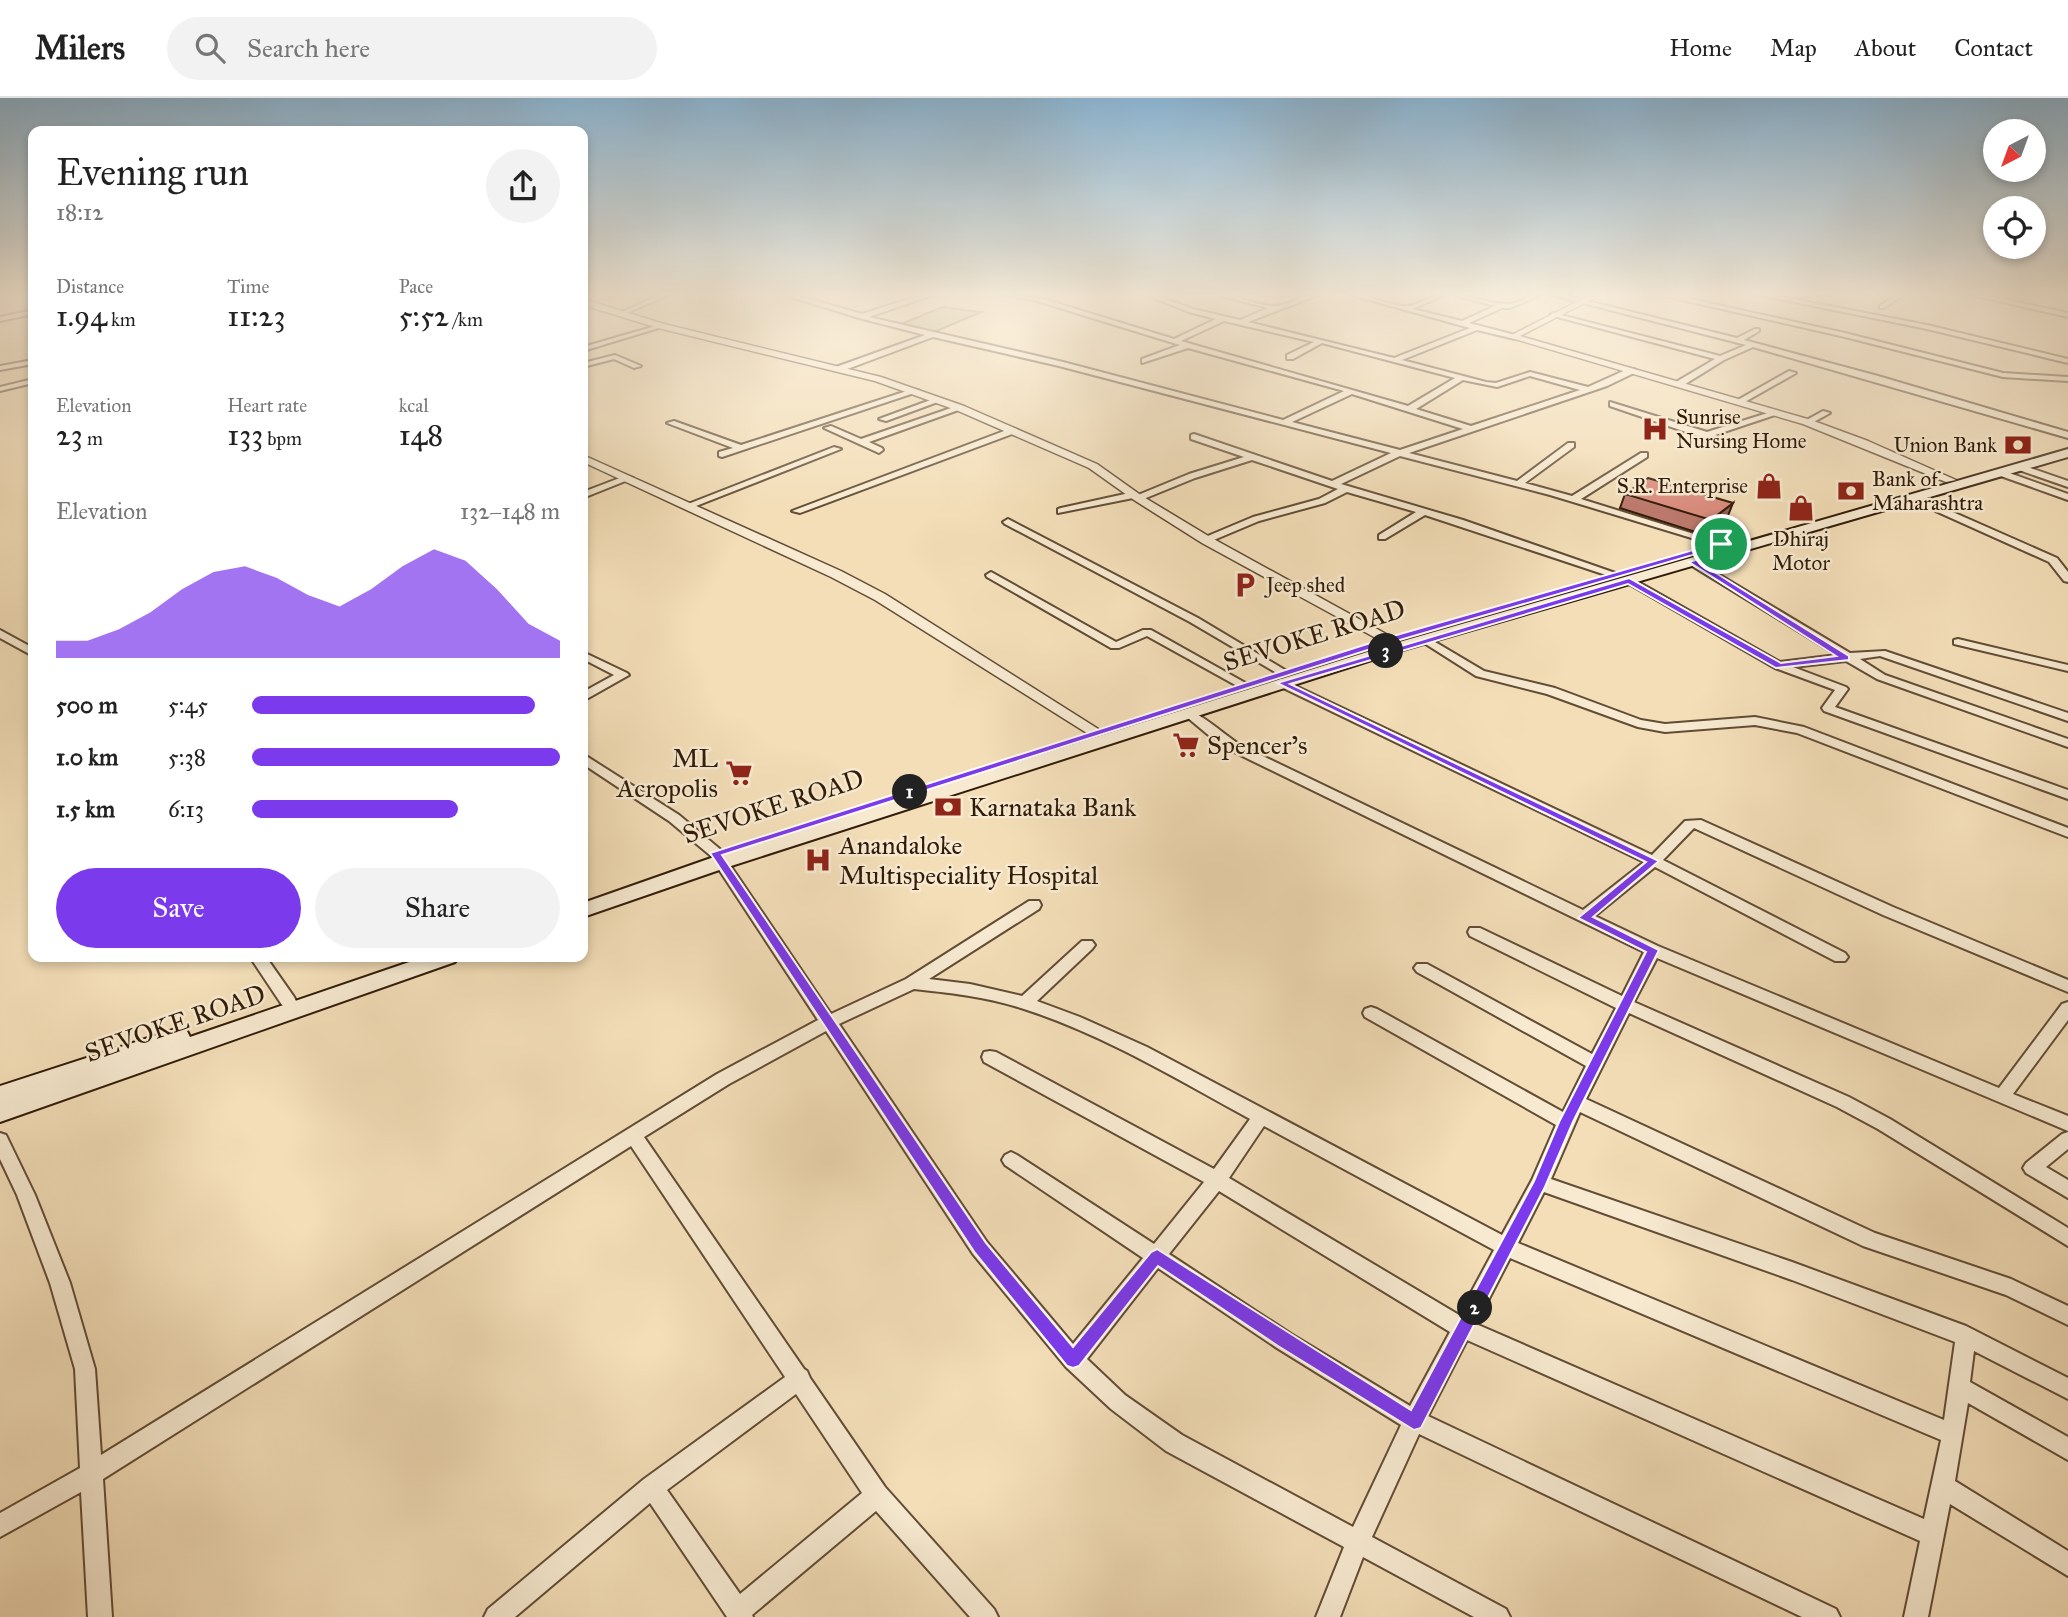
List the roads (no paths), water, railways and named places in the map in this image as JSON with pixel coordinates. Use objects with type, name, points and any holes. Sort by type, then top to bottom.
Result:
[{"type":"main road","name":"SEVOKE ROAD","points":[[1100,736],[1188,713],[1283,678],[1395,643],[2067,451]]},
{"type":"main road","name":"SEVOKE ROAD","points":[[1395,643],[1425,639],[1623,578],[1693,562],[1728,547],[1914,498],[1954,482],[2001,473],[2067,451]]},
{"type":"main road","name":"SEVOKE ROAD","points":[[588,898],[1069,747],[1243,685],[1283,678]]},
{"type":"main road","name":"SEVOKE ROAD","points":[[588,908],[718,857]]},
{"type":"main road","name":"SEVOKE ROAD","points":[[0,1095],[407,962]]},
{"type":"main road","name":"SEVOKE ROAD","points":[[0,1112],[434,962]]},
{"type":"street","points":[[822,365],[916,391],[1093,466],[1136,497],[1206,540],[1395,643]]},
{"type":"street","points":[[839,369],[850,365]]},
{"type":"street","points":[[1063,365],[1574,499],[1728,547]]},
{"type":"street","points":[[1249,365],[1412,408],[1469,428]]},
{"type":"street","points":[[1413,365],[1492,385],[1533,374],[1587,389]]},
{"type":"street","points":[[1610,365],[1807,422],[1954,482]]},
{"type":"street","points":[[1679,384],[1710,365]]},
{"type":"street","points":[[1829,365],[2068,435]]},
{"type":"street","points":[[1963,365],[2003,375],[2068,379]]},
{"type":"street","points":[[1332,485],[1397,454],[1587,389],[1631,371]]},
{"type":"street","points":[[1740,401],[1792,373]]},
{"type":"street","points":[[1412,408],[1461,378]]},
{"type":"street","points":[[0,389],[28,382]]},
{"type":"street","points":[[722,454],[916,391]]},
{"type":"street","points":[[1283,423],[1351,391]]},
{"type":"street","points":[[883,419],[939,400]]},
{"type":"street","points":[[1613,404],[1730,444]]},
{"type":"street","points":[[862,443],[960,408]]},
{"type":"street","points":[[1707,435],[1777,413]]},
{"type":"street","points":[[1807,422],[1826,413]]},
{"type":"street","points":[[671,423],[740,447]]},
{"type":"street","points":[[828,428],[879,450]]},
{"type":"street","points":[[797,511],[1012,431]]},
{"type":"street","points":[[1194,437],[1332,485],[1424,511],[1623,578],[1779,666],[1842,689],[1828,708],[2068,795]]},
{"type":"street","points":[[1518,484],[1571,445]]},
{"type":"street","points":[[688,506],[838,449]]},
{"type":"street","points":[[1574,499],[1644,456]]},
{"type":"street","points":[[1061,511],[1136,497],[1252,457]]},
{"type":"street","points":[[588,460],[880,597],[1100,736]]},
{"type":"street","points":[[2019,467],[2068,484]]},
{"type":"street","points":[[2001,473],[2068,497]]},
{"type":"street","points":[[588,493],[628,478]]},
{"type":"street","points":[[1206,540],[1256,519],[1311,505],[1346,489]]},
{"type":"street","points":[[1914,498],[2053,560],[2068,579]]},
{"type":"street","points":[[1382,537],[1424,511]]},
{"type":"street","points":[[1008,522],[1182,614],[1283,678],[1654,861],[1840,957]]},
{"type":"street","points":[[1693,562],[1845,658],[1894,682],[2068,743]]},
{"type":"street","points":[[990,575],[1115,646],[1147,632],[1243,685]]},
{"type":"street","points":[[0,633],[28,650]]},
{"type":"street","points":[[1425,639],[1480,674],[1551,691],[1637,723],[1665,728],[1755,721],[1800,730],[2068,833]]},
{"type":"street","points":[[1958,642],[2068,668]]},
{"type":"street","points":[[1779,666],[1881,653],[2068,717]]},
{"type":"street","points":[[588,658],[623,675],[588,694]]},
{"type":"street","points":[[1188,713],[1238,749],[1584,918],[1653,950],[2068,1124]]},
{"type":"street","points":[[588,761],[674,818],[718,857],[981,1248],[1073,1360],[1118,1402],[1174,1443],[1498,1617]]},
{"type":"street","points":[[1584,918],[1654,861],[1690,824],[1696,823],[1888,911],[2068,986]]},
{"type":"street","points":[[0,1526],[91,1474],[723,1079],[828,1021],[912,983],[1034,905]]},
{"type":"street","points":[[1475,932],[1625,1005],[1873,1118],[2068,1238]]},
{"type":"street","points":[[1025,1003],[1087,945]]},
{"type":"street","points":[[1328,1617],[1357,1543],[1414,1421],[1540,1183],[1566,1122],[1653,950]]},
{"type":"street","points":[[261,962],[288,1002]]},
{"type":"street","points":[[1422,968],[1596,1064]]},
{"type":"street","points":[[912,983],[970,990],[1025,1003],[1074,1021],[1141,1052],[1260,1118],[1506,1247],[1953,1434]]},
{"type":"street","points":[[2002,1096],[2068,1008]]},
{"type":"street","points":[[1371,1013],[1566,1122]]},
{"type":"street","points":[[990,1057],[1217,1180],[1464,1329],[1931,1534]]},
{"type":"street","points":[[1577,1103],[1870,1240],[2011,1288],[2068,1316]]},
{"type":"street","points":[[1073,1360],[1217,1180],[1260,1118]]},
{"type":"street","points":[[633,1135],[877,1495],[986,1617]]},
{"type":"street","points":[[2068,1139],[2032,1168],[2068,1190]]},
{"type":"street","points":[[0,1140],[26,1195],[60,1283],[85,1369],[100,1617]]},
{"type":"street","points":[[1011,1160],[1284,1340],[1414,1421],[1828,1617]]},
{"type":"street","points":[[1540,1183],[1792,1271],[1966,1336],[2068,1389]]},
{"type":"street","points":[[1922,1614],[1931,1534],[1953,1434],[1966,1336]]},
{"type":"street","points":[[496,1617],[652,1488],[800,1378]]},
{"type":"street","points":[[1961,1388],[2068,1449]]},
{"type":"street","points":[[1942,1486],[2068,1564]]},
{"type":"street","points":[[652,1488],[739,1615],[877,1495]]},
{"type":"place","name":"Sunrise Nursing Home","points":[[1655,429]]},
{"type":"place","name":"Union Bank","points":[[2018,445]]},
{"type":"place","name":"S.R. Enterprise","points":[[1769,486]]},
{"type":"place","name":"Bank of Maharashtra","points":[[1851,491]]},
{"type":"place","name":"Dhiraj Motor","points":[[1801,508]]},
{"type":"place","name":"Jeep shed","points":[[1245,585]]},
{"type":"place","name":"Spencer's","points":[[1186,745]]},
{"type":"place","name":"ML Acropolis","points":[[739,773]]},
{"type":"place","name":"Karnataka Bank","points":[[948,807]]},
{"type":"place","name":"Anandaloke Multispeciality Hospital","points":[[818,860]]}]
